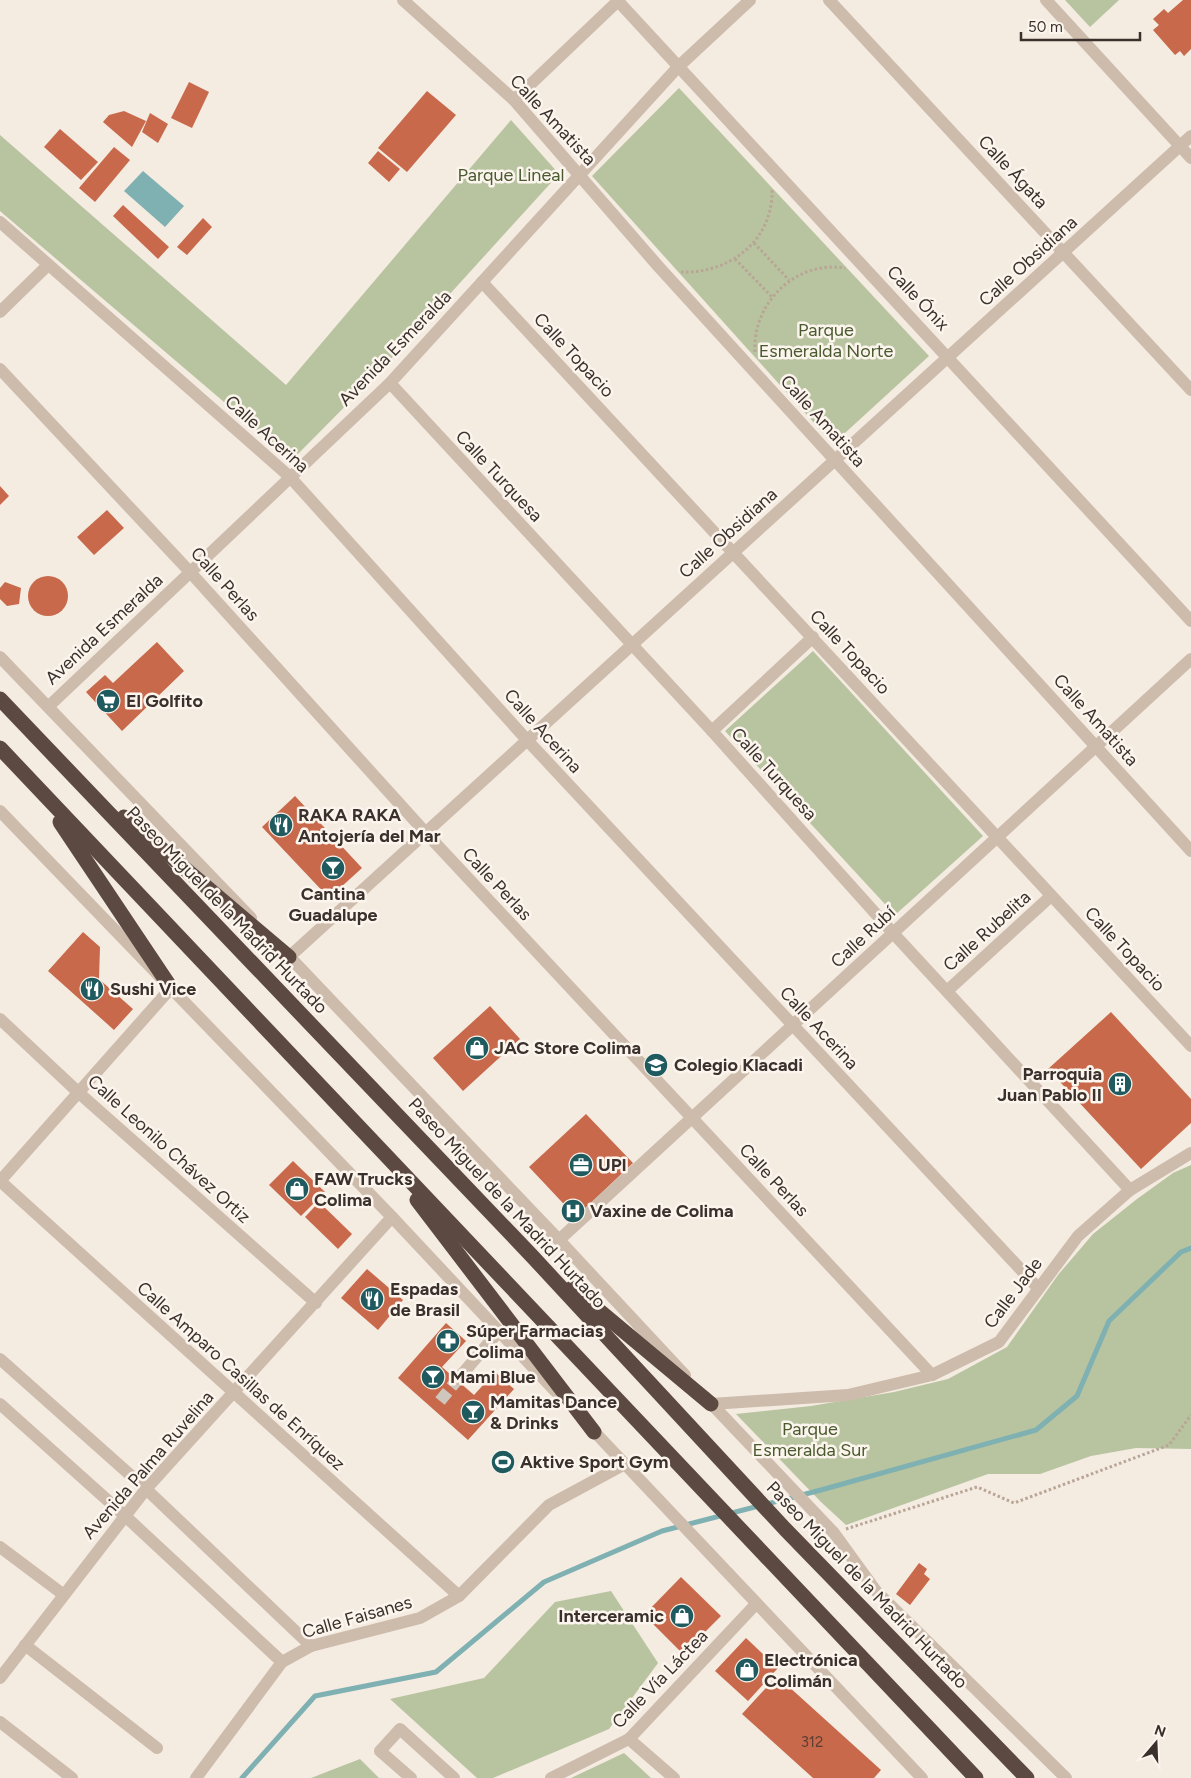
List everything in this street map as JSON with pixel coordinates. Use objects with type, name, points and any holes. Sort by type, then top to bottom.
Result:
[{"type":"highway","name":"Paseo Miguel de la Madrid Hurtado","points":[[0,699],[531,1255],[785,1529],[1027,1778]]},
{"type":"highway","points":[[0,748],[974,1776]]},
{"type":"highway","points":[[62,764],[289,956]]},
{"type":"highway","points":[[37,787],[171,988]]},
{"type":"highway","points":[[379,1148],[594,1432]]},
{"type":"highway","points":[[531,1255],[711,1404]]},
{"type":"street","name":"Calle Amatista","points":[[403,0],[514,100],[658,266],[1191,851]]},
{"type":"street","name":"Avenida Esmeralda","points":[[49,706],[390,383],[678,67],[750,0]]},
{"type":"street","name":"Calle Ágata","points":[[829,0],[1191,390]]},
{"type":"street","points":[[1046,0],[1191,158]]},
{"type":"street","points":[[514,100],[618,1]]},
{"type":"street","name":"Calle Ónix","points":[[618,1],[1191,621]]},
{"type":"street","name":"Calle Obsidiana","points":[[289,956],[1191,136]]},
{"type":"street","name":"Calle Acerina","points":[[0,222],[290,477],[527,740],[1038,1288]]},
{"type":"street","points":[[0,312],[48,265]]},
{"type":"street","name":"Calle Topacio","points":[[482,282],[734,551],[1191,1046]]},
{"type":"street","name":"Calle Perlas","points":[[0,369],[190,572],[425,832],[932,1375]]},
{"type":"street","name":"Calle Turquesa","points":[[390,383],[712,731],[893,933],[1130,1190]]},
{"type":"street","points":[[712,731],[813,638]]},
{"type":"street","points":[[0,656],[560,1240],[711,1404],[834,1533],[876,1591],[1066,1778]]},
{"type":"street","name":"Calle Rubí","points":[[560,1240],[1191,659]]},
{"type":"street","points":[[0,811],[392,1218],[922,1778]]},
{"type":"street","name":"Calle Rubelita","points":[[947,991],[1051,896]]},
{"type":"street","points":[[0,1181],[171,988]]},
{"type":"street","name":"Calle Leonilo Chávez Ortiz","points":[[0,1019],[79,1093],[316,1303]]},
{"type":"street","name":"Calle Jade","points":[[711,1404],[848,1394],[932,1375],[999,1342],[1078,1236],[1130,1190],[1191,1153]]},
{"type":"street","name":"Calle Amparo Casillas de Enríquez","points":[[0,1181],[459,1596]]},
{"type":"street","name":"Avenida Palma Ruvelina","points":[[0,1678],[124,1515],[146,1489],[392,1218]]},
{"type":"street","points":[[458,1379],[498,1331]]},
{"type":"street","points":[[0,1359],[146,1489],[311,1646]]},
{"type":"street","points":[[0,1404],[124,1515],[282,1662]]},
{"type":"street","name":"Calle Faisanes","points":[[196,1778],[282,1662],[311,1646],[420,1618],[459,1596],[549,1505],[624,1464]]},
{"type":"street","points":[[0,1548],[64,1595]]},
{"type":"street","name":"Calle Vía Láctea","points":[[551,1778],[630,1739],[756,1604]]},
{"type":"street","points":[[25,1645],[157,1748]]},
{"type":"street","points":[[0,1722],[72,1778]]},
{"type":"street","points":[[411,1778],[380,1751],[400,1729],[454,1778]]},
{"type":"street","points":[[630,1739],[674,1778]]},
{"type":"street","points":[[1046,1757],[1060,1778]]},
{"type":"path","points":[[658,266],[678,272],[698,272],[724,265],[735,259],[754,243],[763,230],[770,212],[772,180],[767,162]]},
{"type":"path","points":[[754,243],[789,280]]},
{"type":"path","points":[[735,259],[772,296]]},
{"type":"path","points":[[756,358],[756,330],[762,312],[772,296],[789,280],[804,272],[820,268],[851,269]]},
{"type":"path","points":[[834,1533],[977,1487],[1014,1503],[1170,1445],[1191,1415]]},
{"type":"green space","points":[[1065,0],[1119,0],[1090,27]]},
{"type":"green space","name":"Parque Esmeralda Norte","points":[[679,88],[929,356],[833,444],[592,176]]},
{"type":"green space","name":"Parque Lineal","points":[[511,120],[559,174],[378,373],[292,460],[0,211],[0,135],[286,385]]},
{"type":"green space","points":[[813,651],[983,836],[895,915],[725,731]]},
{"type":"green space","name":"Parque Esmeralda Sur","points":[[1191,1165],[1191,1449],[1136,1448],[1091,1456],[1040,1474],[988,1474],[846,1525],[821,1502],[736,1414],[811,1406],[894,1392],[948,1379],[1007,1347],[1058,1275],[1093,1234],[1173,1173]]},
{"type":"green space","points":[[611,1591],[658,1663],[609,1729],[493,1778],[477,1778],[390,1699],[484,1678],[555,1602]]},
{"type":"green space","points":[[624,1753],[651,1778],[571,1778]]},
{"type":"green space","points":[[360,1759],[379,1778],[311,1778]]},
{"type":"water","points":[[143,171],[184,206],[165,227],[124,191]]},
{"type":"building","points":[[1183,0],[1191,0],[1191,49],[1184,56],[1180,51],[1175,55],[1153,30],[1159,25],[1153,19],[1164,9],[1168,13]]},
{"type":"building","points":[[189,82],[209,92],[192,128],[171,118]]},
{"type":"building","points":[[427,91],[456,115],[407,172],[378,148]]},
{"type":"building","points":[[124,111],[146,121],[132,147],[103,122],[109,115]]},
{"type":"building","points":[[150,113],[168,124],[158,143],[142,132]]},
{"type":"building","points":[[60,129],[98,162],[81,180],[44,147]]},
{"type":"building","points":[[114,147],[130,160],[95,202],[79,188]]},
{"type":"building","points":[[378,151],[400,169],[389,182],[368,163]]},
{"type":"building","points":[[123,205],[169,247],[158,259],[113,216]]},
{"type":"building","points":[[203,218],[212,227],[187,255],[177,247]]},
{"type":"building","points":[[0,486],[9,496],[0,505]]},
{"type":"building","points":[[107,510],[124,528],[94,555],[77,537]]},
{"type":"building","points":[[52,576],[59,579],[65,585],[68,596],[67,604],[59,613],[52,616],[44,616],[37,613],[29,604],[28,592],[31,585],[40,577]]},
{"type":"building","points":[[5,582],[21,588],[19,604],[7,606],[0,599],[0,588]]},
{"type":"building","points":[[157,642],[184,671],[122,731],[86,692],[105,675],[113,683]]},
{"type":"building","points":[[295,796],[362,868],[329,898],[262,827]]},
{"type":"building","points":[[83,932],[100,947],[99,979],[133,1009],[114,1030],[48,971]]},
{"type":"building","name":"JAC Store Colima","points":[[490,1006],[520,1039],[463,1091],[433,1058]]},
{"type":"building","name":"Parroquia Juan Pablo II","points":[[1111,1012],[1191,1099],[1191,1123],[1141,1169],[1048,1069]]},
{"type":"building","name":"UPI","points":[[586,1114],[633,1163],[576,1217],[529,1167]]},
{"type":"building","name":"FAW Trucks Colima","points":[[293,1161],[325,1192],[301,1216],[269,1185]]},
{"type":"building","points":[[319,1202],[352,1234],[338,1249],[305,1217]]},
{"type":"building","name":"Espadas de Brasil","points":[[367,1269],[403,1300],[378,1330],[341,1298]]},
{"type":"building","points":[[446,1323],[466,1341],[442,1367],[474,1395],[495,1372],[514,1389],[468,1440],[398,1378]]},
{"type":"building","points":[[919,1563],[927,1569],[924,1574],[930,1579],[910,1605],[896,1594]]},
{"type":"building","name":"Interceramic","points":[[681,1577],[721,1616],[683,1654],[644,1615]]},
{"type":"building","name":"Electrónica Colimán","points":[[746,1638],[778,1668],[748,1701],[715,1671]]},
{"type":"building","points":[[777,1676],[881,1770],[874,1778],[813,1778],[742,1714]]},
{"type":"waterway","points":[[242,1778],[315,1696],[436,1672],[544,1582],[662,1531],[821,1490],[1036,1430],[1077,1396],[1109,1321],[1181,1252],[1191,1248]]},
{"type":"tunnel","points":[[440,1401],[458,1379]]},
{"type":"place","name":"El Golfito","points":[[108,701]]},
{"type":"place","name":"RAKA RAKA Antojería del Mar","points":[[281,825]]},
{"type":"place","name":"Cantina Guadalupe","points":[[333,868]]},
{"type":"place","name":"Sushi Vice","points":[[92,989]]},
{"type":"place","name":"JAC Store Colima","points":[[477,1048]]},
{"type":"place","name":"Colegio Klacadi","points":[[656,1065]]},
{"type":"place","name":"Parroquia Juan Pablo II","points":[[1120,1084]]},
{"type":"place","name":"UPI","points":[[581,1165]]},
{"type":"place","name":"FAW Trucks Colima","points":[[297,1189]]},
{"type":"place","name":"Vaxine de Colima","points":[[573,1211]]},
{"type":"place","name":"Espadas de Brasil","points":[[372,1299]]},
{"type":"place","name":"Súper Farmacias Colima","points":[[448,1341]]},
{"type":"place","name":"Mami Blue","points":[[433,1377]]},
{"type":"place","name":"Mamitas Dance & Drinks","points":[[473,1412]]},
{"type":"place","name":"Aktive Sport Gym","points":[[503,1462]]},
{"type":"place","name":"Interceramic","points":[[682,1616]]},
{"type":"place","name":"Electrónica Colimán","points":[[747,1670]]}]
